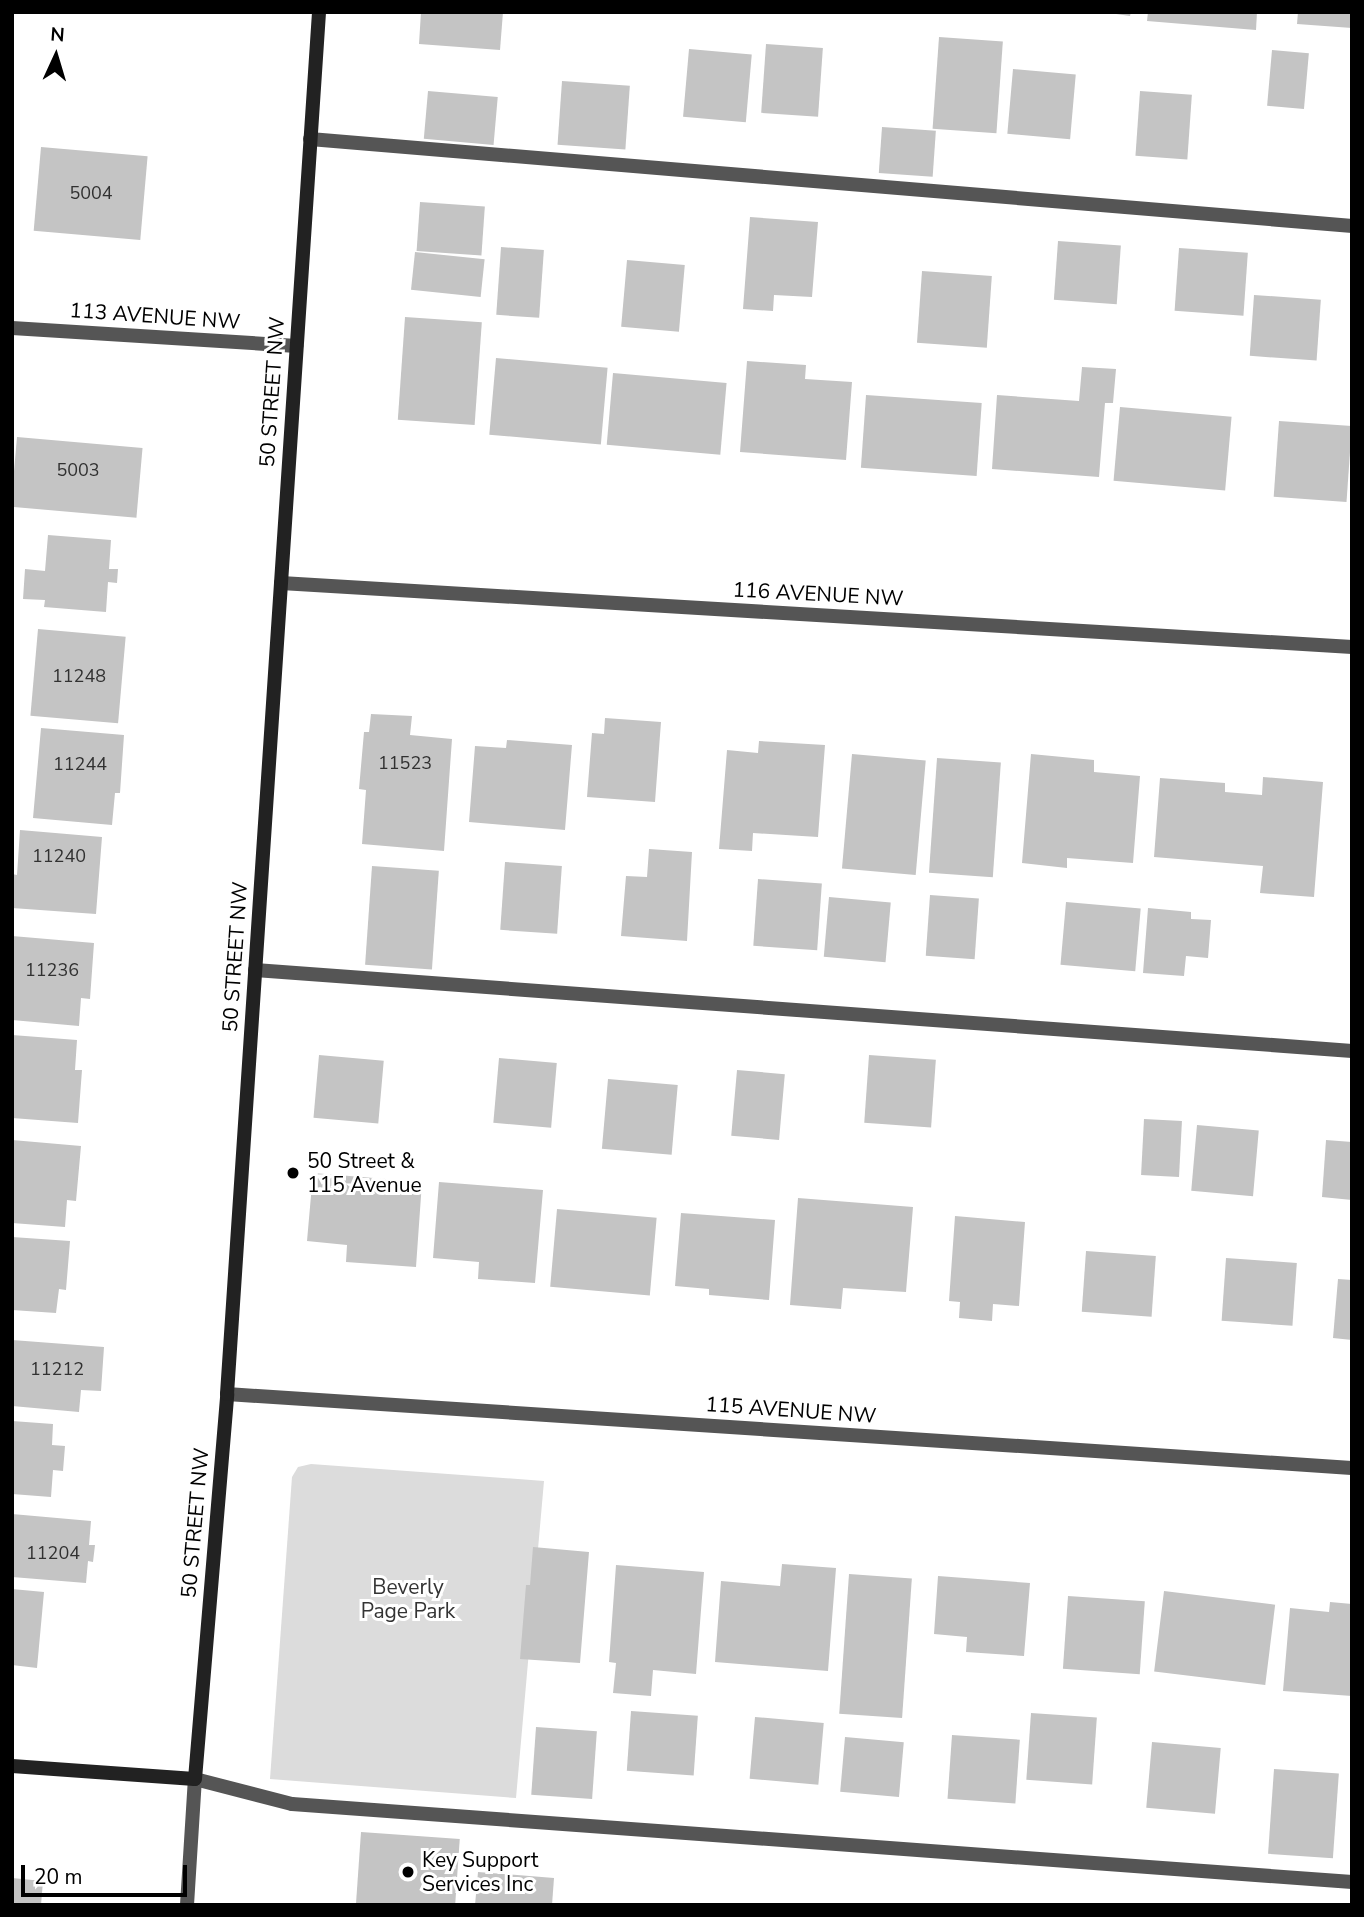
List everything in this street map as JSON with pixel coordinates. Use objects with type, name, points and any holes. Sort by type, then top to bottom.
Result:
[{"type":"main road","name":"50 STREET NW","points":[[195,1779],[227,1394],[319,12]]},
{"type":"main road","points":[[12,1766],[195,1779]]},
{"type":"street","points":[[310,139],[1352,226]]},
{"type":"street","name":"113 AVENUE NW","points":[[12,328],[296,346]]},
{"type":"street","name":"116 AVENUE NW","points":[[281,583],[1352,648]]},
{"type":"street","points":[[255,970],[1352,1051]]},
{"type":"street","name":"115 AVENUE NW","points":[[227,1394],[1352,1468]]},
{"type":"street","points":[[195,1779],[292,1804],[1352,1882]]},
{"type":"street","name":"50 STREET NW","points":[[187,1905],[195,1779]]},
{"type":"green space","name":"Beverly Page Park","points":[[311,1464],[544,1481],[516,1798],[270,1779],[292,1477],[298,1467]]},
{"type":"building","points":[[421,12],[503,12],[500,50],[419,44]]},
{"type":"building","points":[[1102,12],[1131,12],[1130,16]]},
{"type":"building","points":[[1148,12],[1257,12],[1256,30],[1147,21]]},
{"type":"building","points":[[1298,12],[1352,12],[1352,28],[1297,24]]},
{"type":"building","points":[[939,37],[1003,41],[996,133],[933,129]]},
{"type":"building","points":[[766,44],[823,48],[818,117],[761,113]]},
{"type":"building","points":[[689,49],[752,54],[746,122],[683,117]]},
{"type":"building","points":[[1272,50],[1309,53],[1304,109],[1267,106]]},
{"type":"building","points":[[1013,69],[1076,74],[1070,139],[1007,134]]},
{"type":"building","points":[[562,81],[630,86],[625,150],[558,145]]},
{"type":"building","points":[[428,91],[498,97],[494,145],[424,139]]},
{"type":"building","points":[[1140,91],[1192,95],[1187,159],[1135,156]]},
{"type":"building","points":[[882,127],[936,131],[933,177],[879,173]]},
{"type":"building","points":[[41,147],[148,156],[140,240],[34,231]]},
{"type":"building","points":[[420,202],[485,207],[481,255],[417,251]]},
{"type":"building","points":[[750,217],[818,222],[812,297],[774,295],[773,311],[743,309]]},
{"type":"building","points":[[1058,241],[1121,245],[1117,304],[1054,300]]},
{"type":"building","points":[[501,247],[544,250],[539,318],[496,315]]},
{"type":"building","points":[[1179,248],[1248,253],[1243,316],[1175,311]]},
{"type":"building","points":[[415,252],[485,259],[481,297],[411,290]]},
{"type":"building","points":[[627,260],[685,265],[679,332],[621,327]]},
{"type":"building","points":[[922,271],[992,276],[987,348],[917,343]]},
{"type":"building","points":[[1254,295],[1321,300],[1317,361],[1250,356]]},
{"type":"building","points":[[405,317],[482,322],[475,425],[398,420]]},
{"type":"building","points":[[496,358],[608,368],[601,444],[489,435]]},
{"type":"building","points":[[747,361],[806,365],[805,379],[852,382],[846,460],[740,452]]},
{"type":"building","points":[[1082,367],[1116,369],[1113,403],[1105,403],[1099,477],[992,469],[997,395],[1079,401]]},
{"type":"building","points":[[613,373],[727,383],[720,455],[607,445]]},
{"type":"building","points":[[866,395],[982,403],[977,476],[861,468]]},
{"type":"building","points":[[1120,407],[1232,417],[1225,490],[1114,481]]},
{"type":"building","points":[[1279,421],[1352,426],[1347,502],[1274,497]]},
{"type":"building","points":[[17,437],[143,448],[136,518],[12,507]]},
{"type":"building","points":[[48,535],[111,540],[109,569],[118,569],[117,583],[108,582],[106,612],[44,607],[45,600],[23,599],[25,569],[45,571]]},
{"type":"building","points":[[38,629],[126,637],[118,723],[30,716]]},
{"type":"building","points":[[371,714],[412,716],[410,735],[452,739],[444,851],[362,844],[366,790],[359,789],[364,732],[369,732]]},
{"type":"building","points":[[605,718],[661,722],[655,802],[587,797],[592,733],[604,734]]},
{"type":"building","points":[[41,728],[124,735],[120,793],[115,793],[112,825],[33,818]]},
{"type":"building","points":[[507,740],[572,745],[565,830],[469,822],[475,746],[506,748]]},
{"type":"building","points":[[759,741],[825,745],[818,837],[753,833],[752,851],[719,849],[727,750],[758,753]]},
{"type":"building","points":[[852,754],[926,760],[916,875],[842,869]]},
{"type":"building","points":[[1031,754],[1094,760],[1094,772],[1140,776],[1133,863],[1067,858],[1067,868],[1022,863]]},
{"type":"building","points":[[937,758],[1001,762],[993,877],[929,873]]},
{"type":"building","points":[[1263,777],[1323,782],[1314,897],[1260,893],[1263,866],[1154,857],[1160,778],[1225,783],[1225,792],[1262,795]]},
{"type":"building","points":[[20,830],[102,837],[96,914],[12,908],[12,874],[17,875]]},
{"type":"building","points":[[649,849],[692,852],[687,941],[621,936],[626,876],[647,877]]},
{"type":"building","points":[[505,862],[562,866],[557,934],[500,930]]},
{"type":"building","points":[[372,866],[439,871],[432,969],[365,965]]},
{"type":"building","points":[[758,879],[822,883],[817,950],[753,946]]},
{"type":"building","points":[[930,895],[979,898],[975,959],[926,956]]},
{"type":"building","points":[[829,897],[891,902],[886,962],[824,957]]},
{"type":"building","points":[[1066,902],[1141,909],[1135,971],[1061,965]]},
{"type":"building","points":[[1148,908],[1191,912],[1191,919],[1211,920],[1208,958],[1186,956],[1184,976],[1143,973]]},
{"type":"building","points":[[12,936],[94,943],[90,999],[81,998],[79,1026],[12,1020]]},
{"type":"building","points":[[12,1035],[77,1040],[75,1070],[82,1070],[78,1123],[12,1118]]},
{"type":"building","points":[[319,1055],[384,1061],[378,1123],[314,1118]]},
{"type":"building","points":[[869,1055],[936,1060],[931,1128],[864,1123]]},
{"type":"building","points":[[499,1058],[557,1063],[551,1128],[493,1123]]},
{"type":"building","points":[[737,1070],[785,1074],[779,1140],[731,1136]]},
{"type":"building","points":[[608,1079],[678,1085],[672,1155],[602,1149]]},
{"type":"building","points":[[1144,1119],[1182,1121],[1179,1177],[1141,1175]]},
{"type":"building","points":[[1197,1125],[1259,1130],[1253,1196],[1191,1191]]},
{"type":"building","points":[[12,1140],[81,1146],[76,1201],[67,1200],[65,1227],[12,1223]]},
{"type":"building","points":[[1326,1140],[1352,1142],[1352,1200],[1322,1197]]},
{"type":"building","points":[[313,1173],[422,1182],[416,1267],[346,1262],[347,1245],[307,1241]]},
{"type":"building","points":[[439,1182],[543,1190],[535,1283],[478,1279],[479,1262],[433,1258]]},
{"type":"building","points":[[798,1198],[913,1207],[906,1292],[843,1288],[841,1309],[790,1305]]},
{"type":"building","points":[[557,1209],[657,1218],[650,1295],[550,1287]]},
{"type":"building","points":[[681,1213],[775,1220],[769,1300],[709,1295],[709,1289],[675,1286]]},
{"type":"building","points":[[955,1216],[1025,1222],[1019,1306],[993,1304],[992,1321],[959,1318],[960,1302],[949,1301]]},
{"type":"building","points":[[12,1237],[70,1241],[66,1290],[59,1289],[56,1313],[12,1310]]},
{"type":"building","points":[[1086,1251],[1156,1256],[1152,1317],[1082,1312]]},
{"type":"building","points":[[1226,1258],[1297,1263],[1292,1326],[1222,1321]]},
{"type":"building","points":[[1338,1279],[1352,1280],[1352,1340],[1333,1338]]},
{"type":"building","points":[[12,1340],[104,1347],[101,1391],[81,1390],[79,1412],[12,1406]]},
{"type":"building","points":[[12,1421],[53,1424],[52,1445],[65,1446],[63,1471],[53,1470],[51,1497],[12,1494]]},
{"type":"building","points":[[12,1514],[91,1521],[89,1545],[95,1545],[93,1562],[88,1561],[86,1583],[12,1577]]},
{"type":"building","points":[[533,1547],[589,1552],[580,1663],[520,1659],[526,1585],[530,1585]]},
{"type":"building","points":[[782,1564],[836,1568],[828,1671],[715,1662],[721,1581],[780,1586]]},
{"type":"building","points":[[616,1565],[704,1572],[696,1674],[653,1670],[651,1696],[613,1693],[616,1663],[609,1662]]},
{"type":"building","points":[[849,1574],[912,1578],[902,1718],[839,1714]]},
{"type":"building","points":[[938,1576],[1030,1583],[1024,1656],[966,1652],[967,1637],[934,1634]]},
{"type":"building","points":[[12,1589],[44,1592],[37,1668],[12,1665]]},
{"type":"building","points":[[1164,1591],[1275,1605],[1265,1685],[1154,1671]]},
{"type":"building","points":[[1068,1596],[1145,1601],[1140,1674],[1063,1669]]},
{"type":"building","points":[[1330,1602],[1352,1604],[1352,1696],[1283,1691],[1290,1608],[1329,1612]]},
{"type":"building","points":[[631,1711],[698,1716],[694,1776],[627,1771]]},
{"type":"building","points":[[1031,1713],[1097,1718],[1092,1784],[1026,1780]]},
{"type":"building","points":[[755,1717],[824,1723],[818,1785],[750,1779]]},
{"type":"building","points":[[536,1727],[597,1731],[592,1799],[531,1795]]},
{"type":"building","points":[[952,1735],[1020,1740],[1015,1804],[948,1799]]},
{"type":"building","points":[[845,1737],[904,1742],[899,1797],[840,1792]]},
{"type":"building","points":[[1152,1742],[1221,1748],[1215,1814],[1146,1808]]},
{"type":"building","points":[[1274,1769],[1339,1774],[1333,1858],[1268,1854]]},
{"type":"building","name":"Key Support Services Inc","points":[[361,1832],[460,1839],[455,1905],[356,1905]]},
{"type":"building","points":[[478,1872],[554,1878],[552,1905],[475,1905]]},
{"type":"building","points":[[12,1878],[43,1881],[41,1905],[12,1905]]},
{"type":"place","name":"50 Street & 115 Avenue","points":[[293,1173]]},
{"type":"place","name":"Key Support Services Inc","points":[[408,1872]]}]
